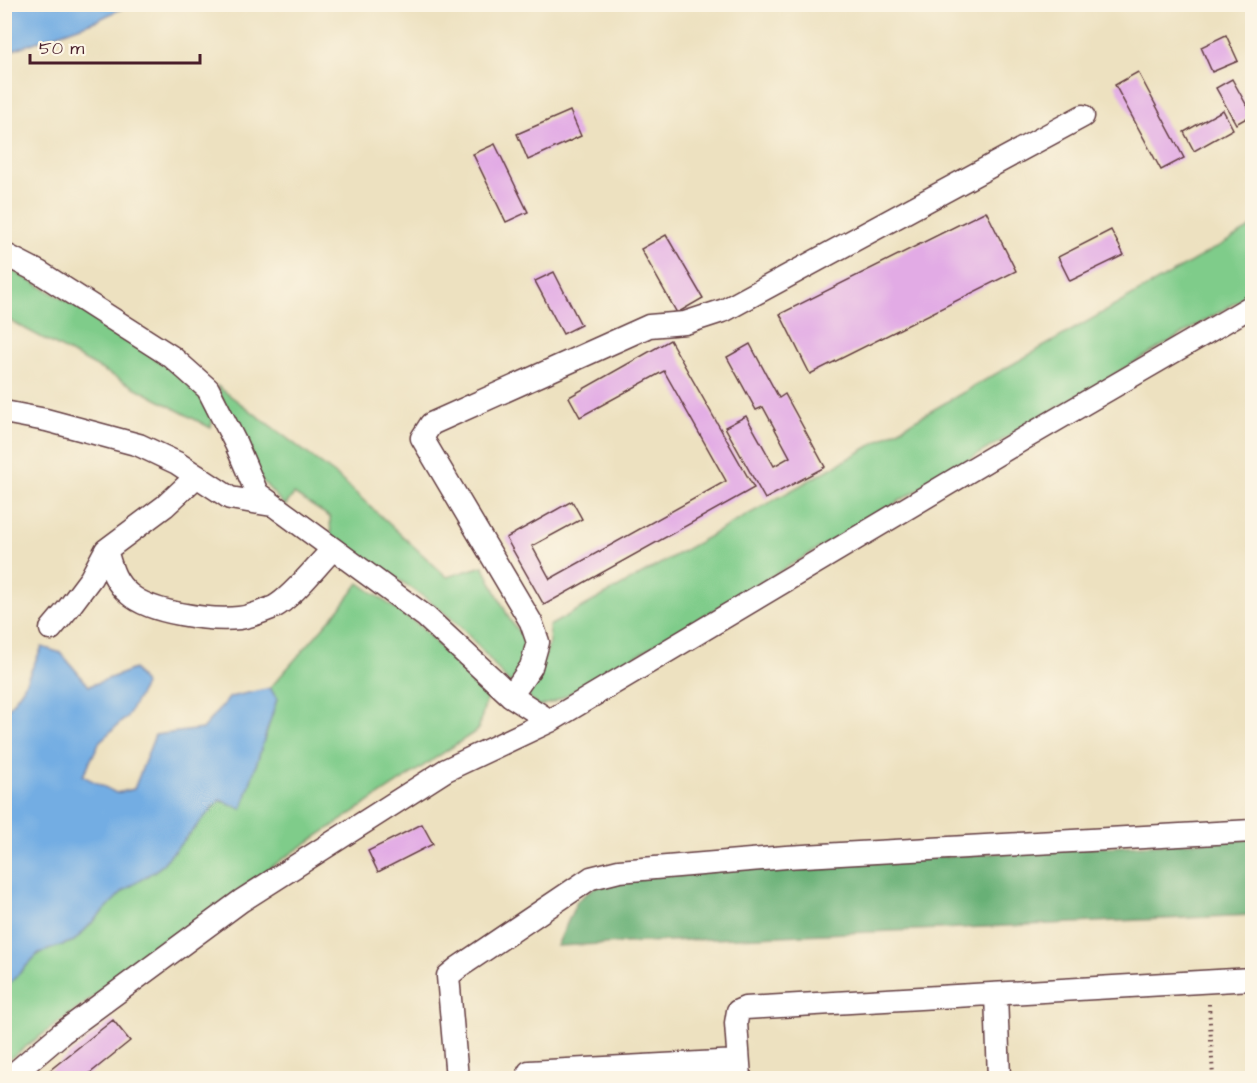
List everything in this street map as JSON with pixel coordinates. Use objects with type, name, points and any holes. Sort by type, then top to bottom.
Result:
[{"type":"street","points":[[511,696],[531,667],[538,642],[531,622],[422,438],[431,424],[650,326],[685,323],[725,310],[1083,116]]},
{"type":"street","points":[[4,254],[39,272],[172,357],[208,389],[236,444],[257,493],[426,617],[511,696],[550,721]]},
{"type":"street","points":[[9,1078],[62,1033],[241,901],[446,770],[550,721],[1013,445],[1252,306]]},
{"type":"street","points":[[4,412],[46,420],[140,445],[177,463],[230,498],[274,505]]},
{"type":"street","points":[[51,629],[91,578],[106,550],[165,506],[197,476]]},
{"type":"street","points":[[106,550],[113,576],[129,595],[156,608],[196,617],[240,618],[276,606],[333,549]]},
{"type":"street","points":[[457,1078],[448,976],[541,910],[591,878],[619,871],[786,856],[1252,831]]},
{"type":"street","points":[[529,1072],[739,1070],[736,1023],[738,1011],[745,1008],[1252,980]]},
{"type":"street","points":[[996,994],[999,1078]]},
{"type":"path","points":[[1208,982],[1213,1078]]},
{"type":"green space","points":[[1252,227],[1252,293],[597,679],[554,702],[538,707],[524,691],[546,652],[549,644],[549,626],[842,462]]},
{"type":"green space","points":[[4,266],[101,320],[191,384],[213,416],[211,428],[5,318]]},
{"type":"green space","points":[[216,385],[336,475],[447,577],[483,566],[510,620],[524,639],[523,665],[510,684],[472,639],[447,615],[405,584],[331,538],[330,517],[294,494],[285,506],[257,475]]},
{"type":"green space","points":[[359,583],[420,626],[487,697],[478,730],[281,860],[5,1062],[5,988],[39,953],[74,941],[123,891],[159,868],[220,800],[242,809],[277,699],[270,688]]},
{"type":"green space","points":[[1252,839],[1252,915],[557,946],[577,901],[604,880],[677,871]]},
{"type":"water","points":[[4,5],[129,5],[98,20],[5,53]]},
{"type":"water","points":[[42,647],[61,653],[89,686],[134,669],[145,685],[127,717],[100,741],[83,776],[116,793],[134,789],[155,735],[202,729],[230,697],[270,688],[277,699],[242,809],[220,800],[159,868],[123,891],[74,941],[39,953],[5,988],[5,713],[23,688]]},
{"type":"building","points":[[1226,35],[1238,61],[1212,72],[1201,47]]},
{"type":"building","points":[[1138,72],[1184,158],[1161,170],[1115,85]]},
{"type":"building","points":[[1232,79],[1252,115],[1236,124],[1216,88]]},
{"type":"building","points":[[1223,110],[1233,129],[1194,151],[1184,132]]},
{"type":"building","points":[[570,111],[581,136],[528,160],[517,134]]},
{"type":"building","points":[[495,144],[528,212],[506,222],[473,154]]},
{"type":"building","points":[[986,211],[1016,271],[810,374],[780,314]]},
{"type":"building","points":[[1111,230],[1124,255],[1070,281],[1058,257]]},
{"type":"building","points":[[666,235],[703,298],[677,313],[641,249]]},
{"type":"building","points":[[554,272],[581,325],[563,334],[535,281]]},
{"type":"building","points":[[670,340],[754,488],[544,605],[506,538],[572,501],[582,519],[532,546],[550,579],[726,481],[664,371],[580,417],[569,397]]},
{"type":"building","points":[[750,344],[779,398],[785,394],[825,467],[765,499],[725,427],[746,416],[774,466],[790,457],[763,407],[756,410],[727,357]]},
{"type":"building","points":[[422,824],[433,844],[378,872],[368,851]]},
{"type":"building","points":[[113,1020],[130,1041],[84,1078],[40,1078]]}]
